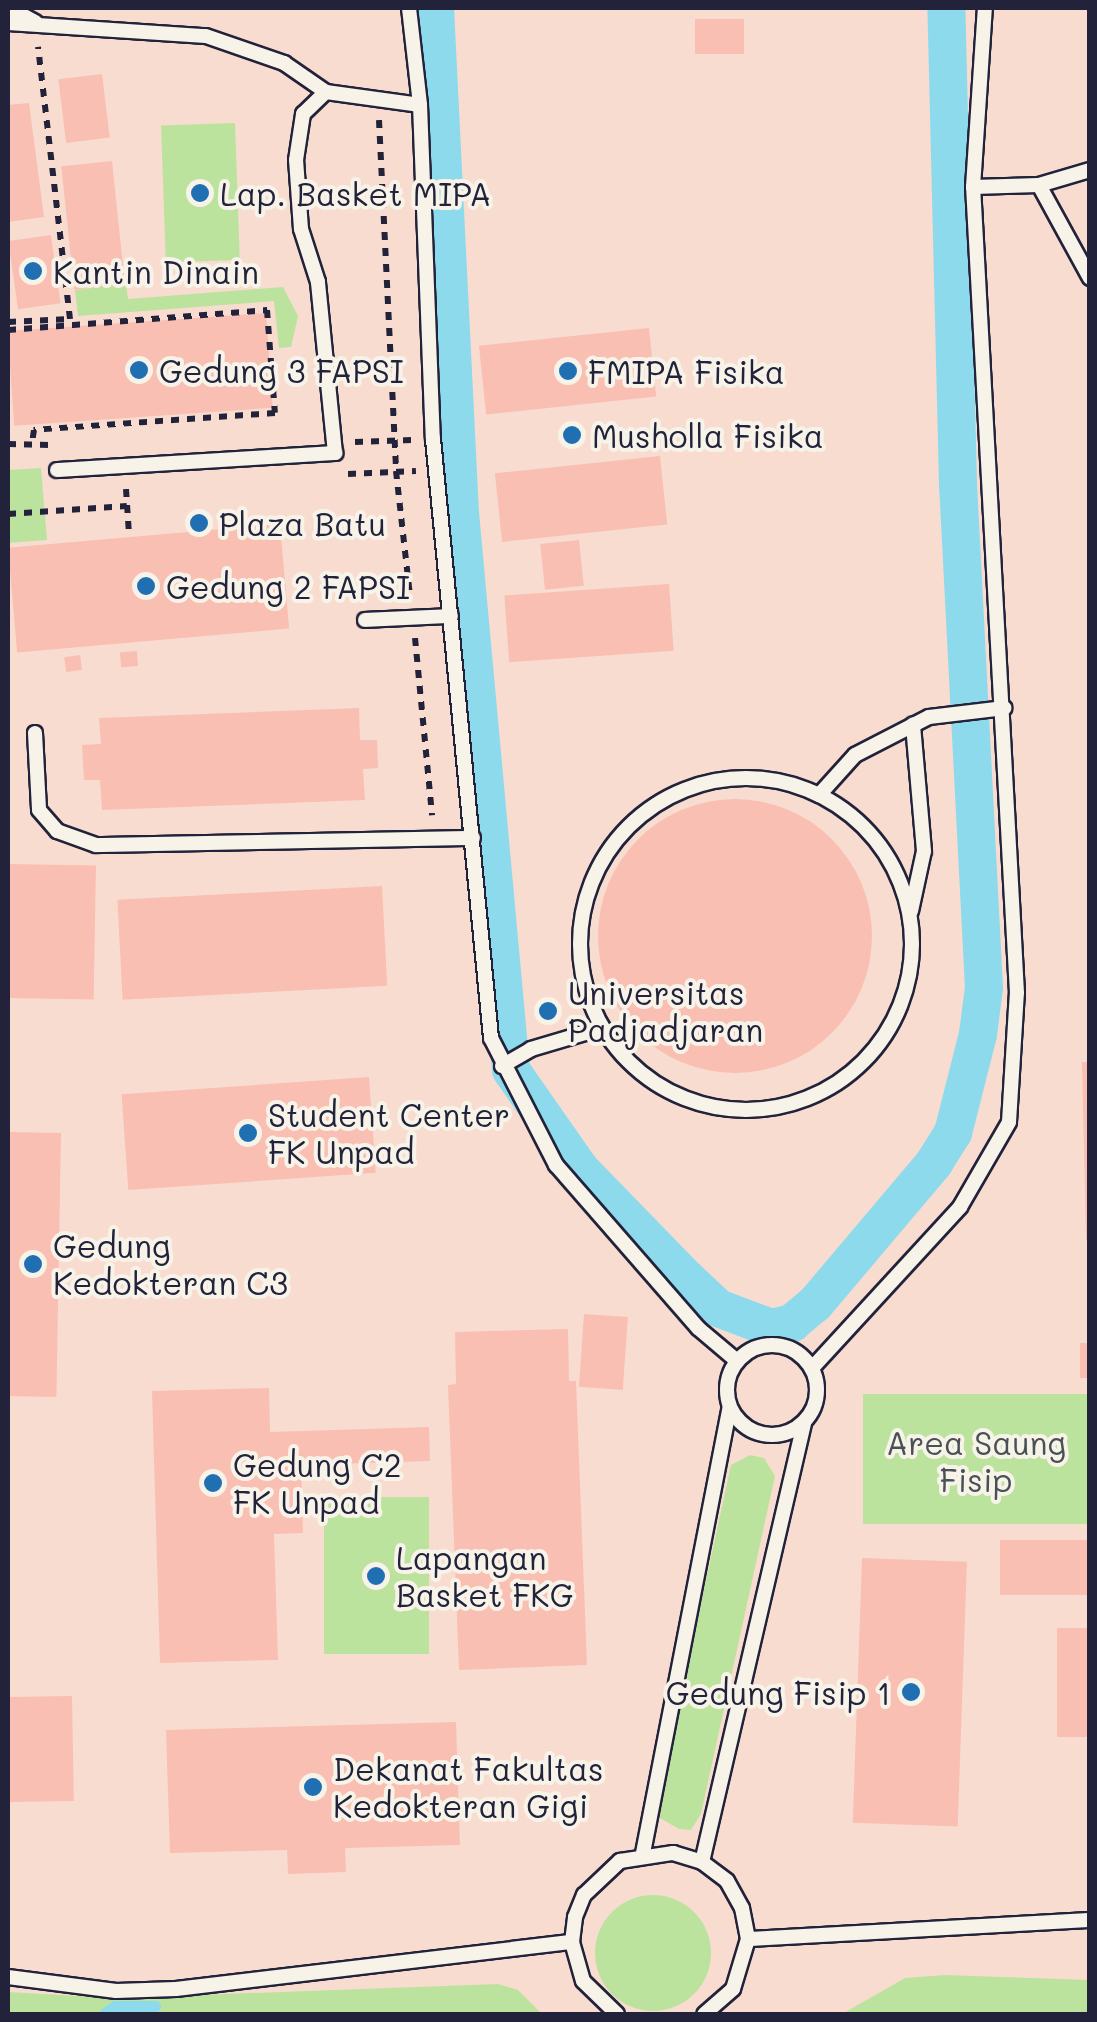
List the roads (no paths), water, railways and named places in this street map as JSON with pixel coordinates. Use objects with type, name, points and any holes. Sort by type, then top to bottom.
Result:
[{"type":"lane","points":[[8,8],[35,23]]},
{"type":"lane","points":[[409,8],[420,105],[434,439],[490,1038],[556,1165],[698,1328],[737,1361]]},
{"type":"lane","points":[[812,1368],[960,1207],[1010,1122],[1016,993],[1004,708],[973,187],[985,8]]},
{"type":"lane","points":[[8,23],[226,41],[284,63],[326,92],[420,105]]},
{"type":"lane","points":[[58,470],[335,453],[318,282],[301,229],[296,160],[303,114],[326,92]]},
{"type":"lane","points":[[973,187],[1039,186],[1090,170]]},
{"type":"lane","points":[[1039,186],[1090,278]]},
{"type":"lane","points":[[365,620],[451,616]]},
{"type":"lane","points":[[819,795],[855,756],[913,724],[929,717],[1004,708]]},
{"type":"lane","points":[[911,912],[879,842],[819,795],[725,778],[680,790],[639,815],[608,850],[587,892],[578,938],[584,985],[602,1028],[631,1065],[670,1092],[714,1108],[760,1110],[806,1100],[847,1077],[880,1045],[906,989],[914,959],[911,912],[924,851],[913,724]]},
{"type":"lane","points":[[35,733],[39,810],[57,831],[96,845],[473,838]]},
{"type":"lane","points":[[502,1066],[531,1049],[602,1028]]},
{"type":"lane","points":[[643,1853],[730,1408],[727,1383],[737,1361],[755,1348],[777,1345],[798,1352],[812,1368],[818,1387],[804,1424],[702,1862]]},
{"type":"lane","points":[[730,1408],[754,1432],[788,1433],[804,1424]]},
{"type":"lane","points":[[613,2014],[583,1981],[572,1942],[575,1917],[592,1885],[620,1861],[643,1853],[702,1862],[727,1882],[742,1908],[748,1939],[733,1989],[704,2014]]},
{"type":"lane","points":[[748,1939],[1090,1920]]},
{"type":"lane","points":[[8,1977],[116,1991],[176,1989],[572,1942]]},
{"type":"waterway","points":[[435,8],[460,513],[511,1070],[580,1169],[681,1273],[718,1308],[771,1328],[792,1323],[815,1304],[934,1163],[953,1133],[978,1034],[984,988],[958,484],[946,8]]},
{"type":"waterway","points":[[104,2014],[115,2006],[155,2006]]},
{"type":"place","name":"Lap. Basket MIPA","points":[[200,193]]},
{"type":"place","name":"Kantin Dinain","points":[[33,271]]},
{"type":"place","name":"Gedung 3 FAPSI","points":[[139,370]]},
{"type":"place","name":"FMIPA Fisika","points":[[568,371]]},
{"type":"place","name":"Musholla Fisika","points":[[572,435]]},
{"type":"place","name":"Plaza Batu","points":[[199,523]]},
{"type":"place","name":"Gedung 2 FAPSI","points":[[146,586]]},
{"type":"place","name":"Universitas Padjadjaran","points":[[548,1011]]},
{"type":"place","name":"Student Center FK Unpad","points":[[248,1133]]},
{"type":"place","name":"Gedung Kedokteran C3","points":[[33,1264]]},
{"type":"place","name":"Gedung C2 FK Unpad","points":[[213,1483]]},
{"type":"place","name":"Lapangan Basket FKG","points":[[376,1576]]},
{"type":"place","name":"Gedung Fisip 1","points":[[911,1692]]},
{"type":"place","name":"Dekanat Fakultas Kedokteran Gigi","points":[[313,1787]]},
{"type":"park label","name":"Area Saung Fisip","points":[[976,1462]]}]
